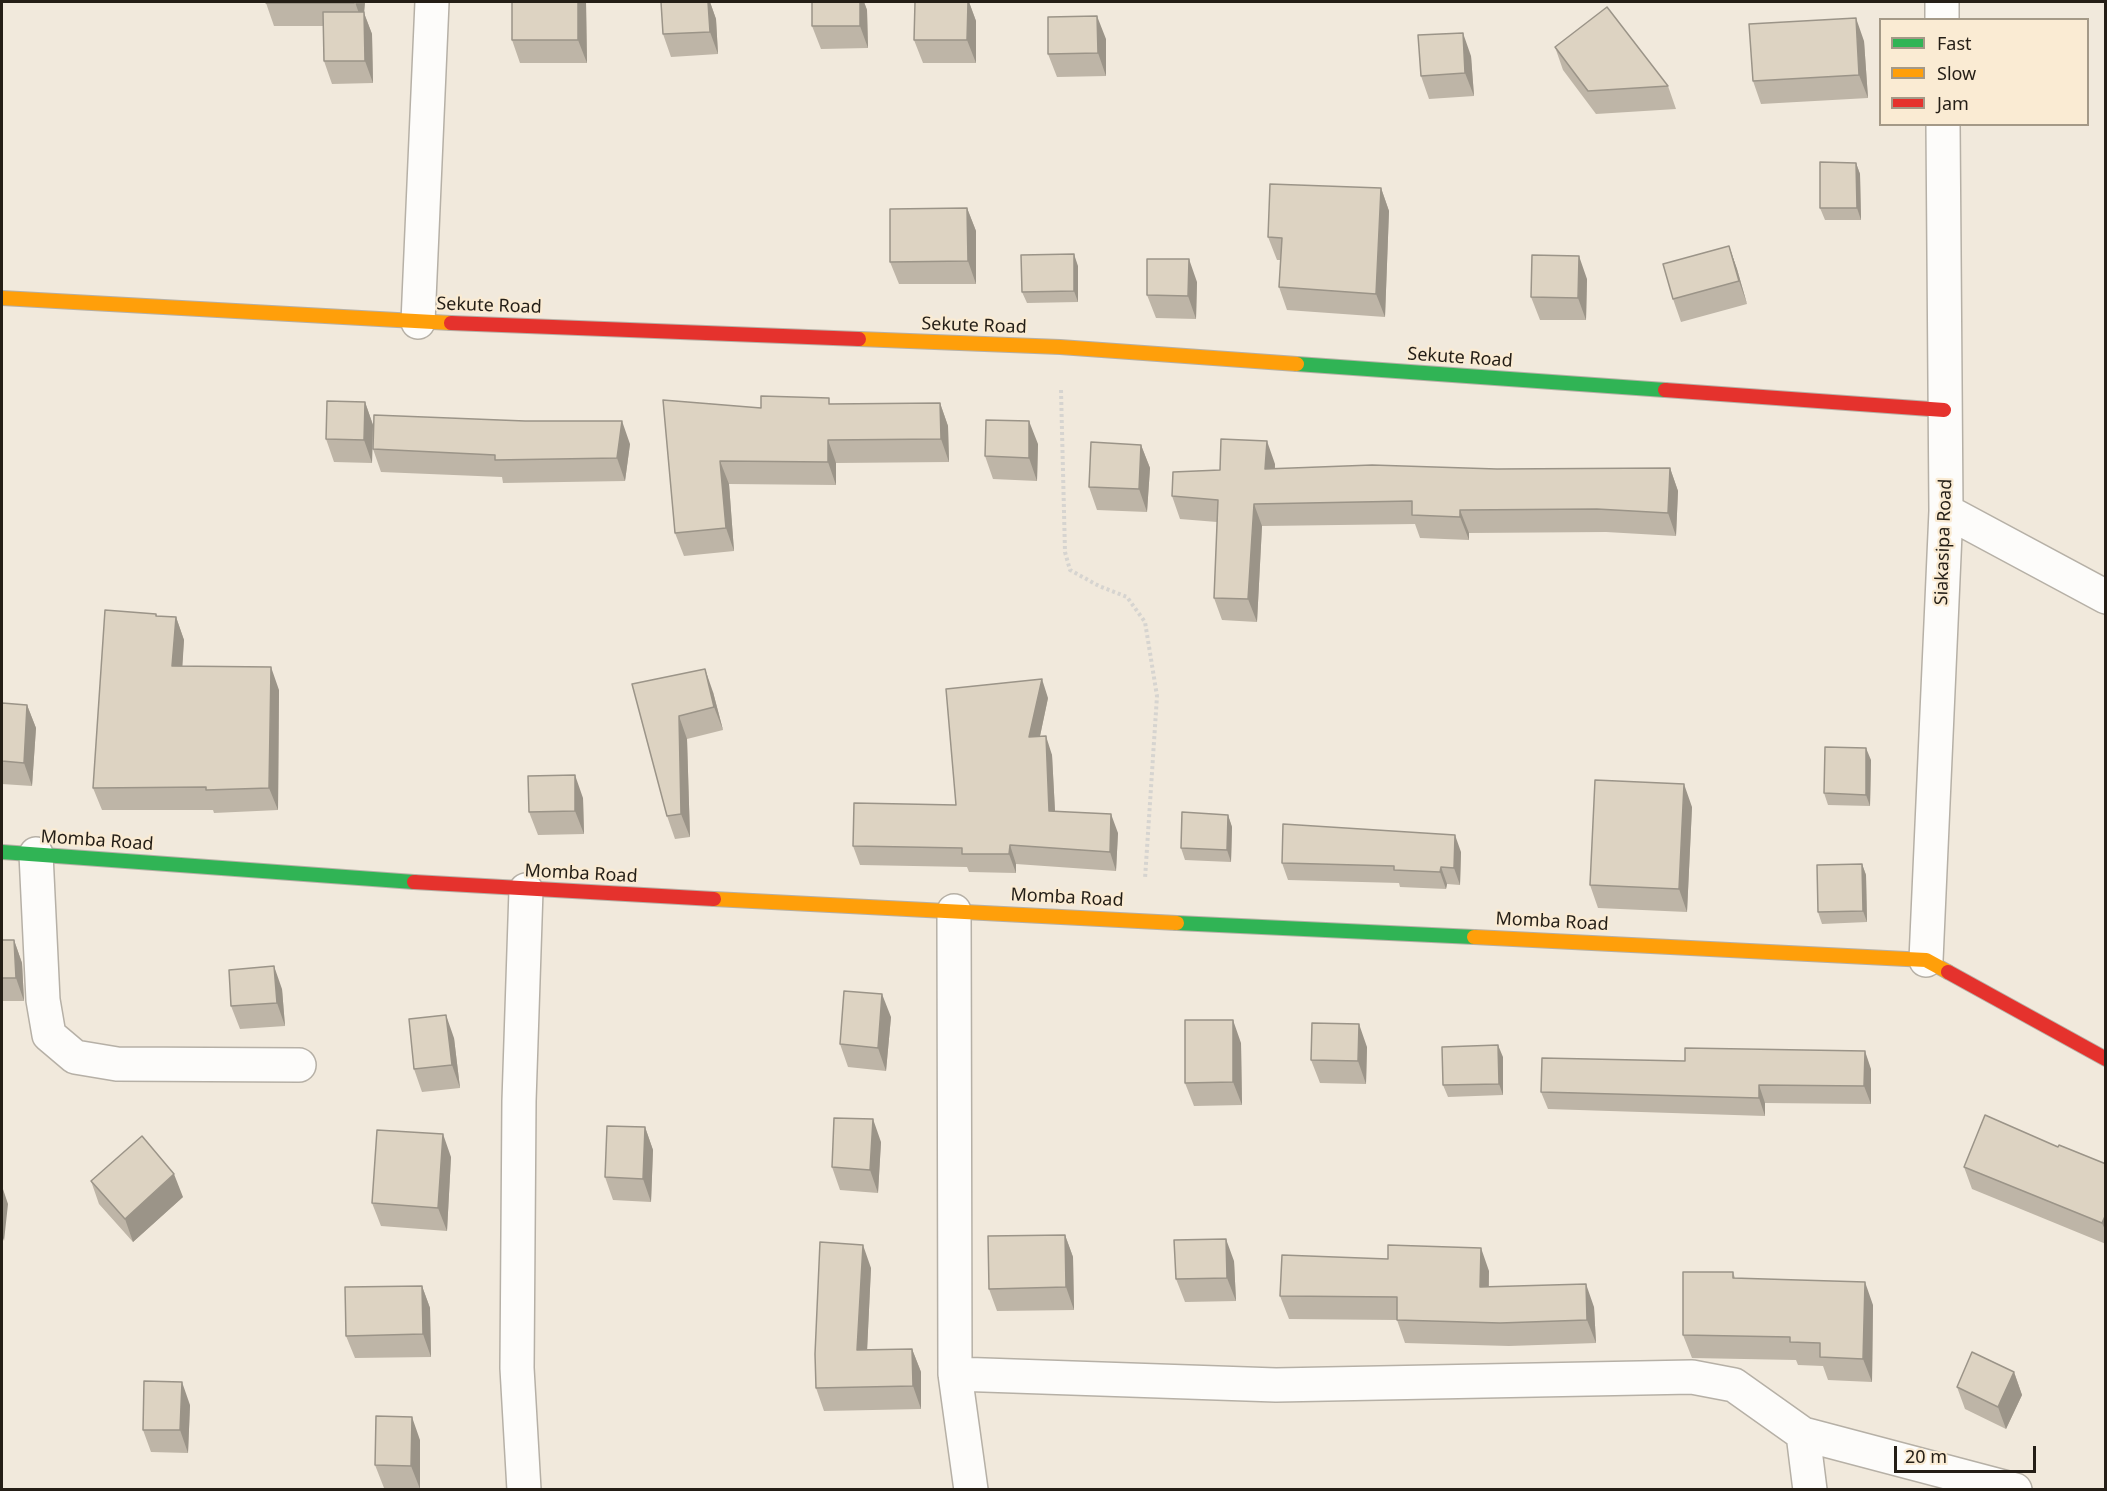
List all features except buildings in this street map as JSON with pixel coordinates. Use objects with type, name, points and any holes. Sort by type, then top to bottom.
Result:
[{"type":"street","points":[[418,322],[432,2]]},
{"type":"street","points":[[1942,2],[1942,18]]},
{"type":"street","name":"Siakasipa Road","points":[[1926,960],[1946,511],[1943,126]]},
{"type":"street","name":"Sekute Road","points":[[2,298],[418,322],[1060,347],[1944,410]]},
{"type":"street","points":[[1946,511],[2106,597]]},
{"type":"street","name":"Momba Road","points":[[2,852],[525,890],[1143,919],[1926,960],[2106,1059]]},
{"type":"street","points":[[36,854],[43,1000],[49,1035],[75,1057],[117,1064],[299,1065]]},
{"type":"street","points":[[524,1490],[517,1368],[519,1101],[525,890]]},
{"type":"street","points":[[954,911],[956,1374],[971,1490]]},
{"type":"street","points":[[956,1374],[1276,1385],[1692,1377],[1734,1385],[1803,1434],[2015,1490]]},
{"type":"street","points":[[1803,1434],[1810,1490]]},
{"type":"path","points":[[1060,347],[1065,552],[1070,570],[1099,586],[1127,597],[1145,622],[1157,696],[1143,919]]},
{"type":"traffic: fast","points":[[1297,364],[1665,390]]},
{"type":"traffic: fast","points":[[2,852],[414,882]]},
{"type":"traffic: fast","points":[[1177,923],[1474,937]]},
{"type":"traffic: slow","points":[[2,298],[451,323]]},
{"type":"traffic: slow","points":[[859,339],[1060,347],[1297,364]]},
{"type":"traffic: slow","points":[[714,899],[1177,923]]},
{"type":"traffic: slow","points":[[1474,937],[1926,960],[1948,972]]},
{"type":"traffic: jam","points":[[451,323],[859,339]]},
{"type":"traffic: jam","points":[[1665,390],[1944,410]]},
{"type":"traffic: jam","points":[[414,882],[714,899]]},
{"type":"traffic: jam","points":[[1948,972],[2106,1059]]}]
